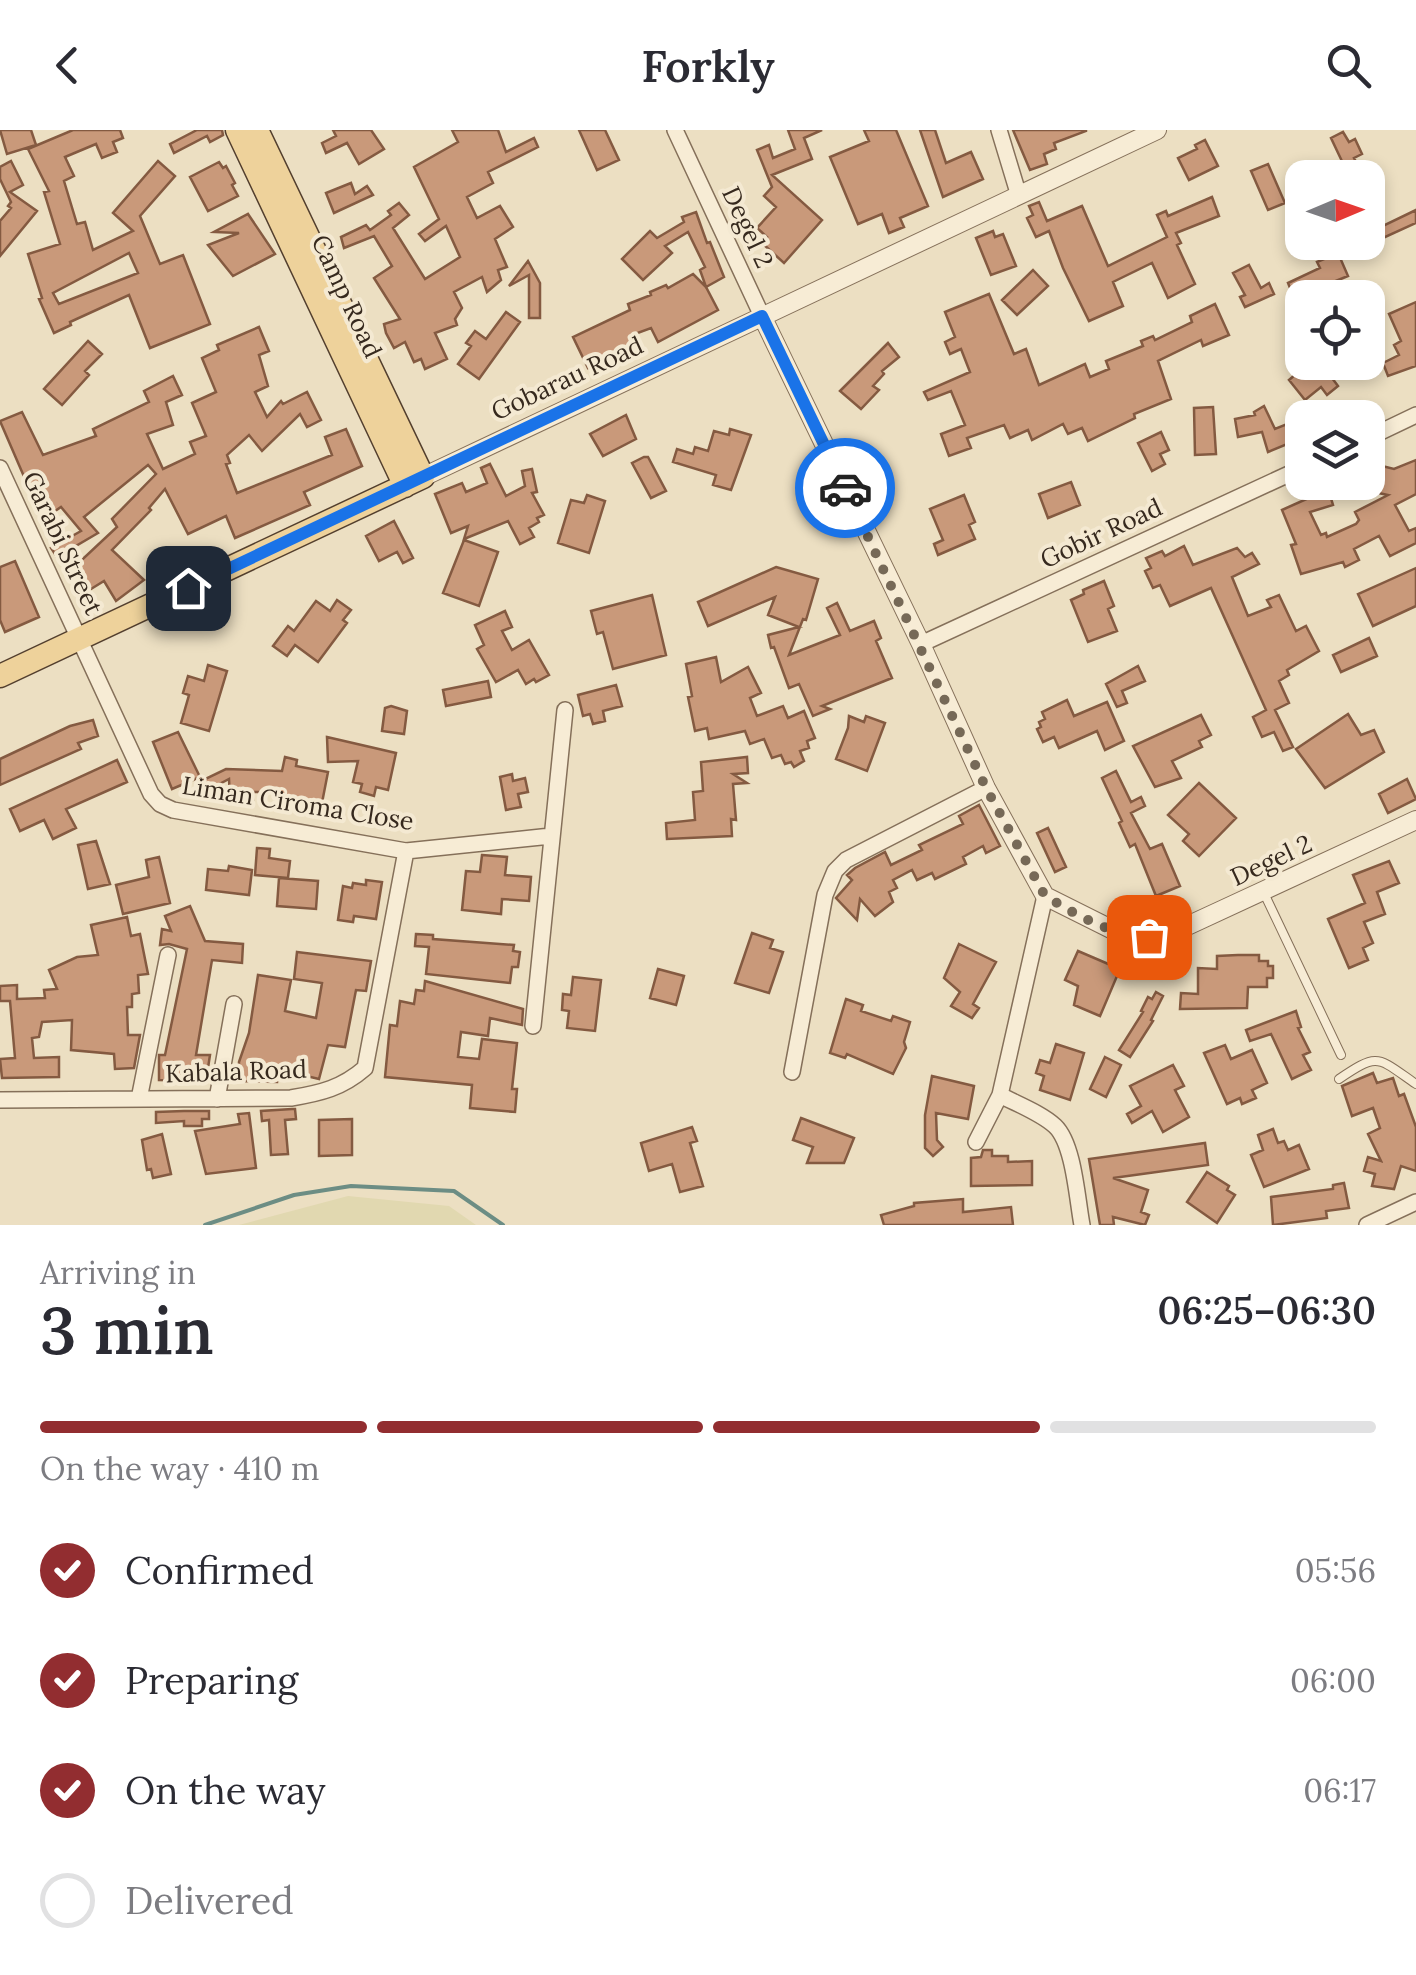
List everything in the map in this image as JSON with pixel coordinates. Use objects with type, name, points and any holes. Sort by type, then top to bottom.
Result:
[{"type":"main road","name":"Camp Road","points":[[237,130],[381,410]]},
{"type":"main road","name":"Camp Road","points":[[256,130],[414,482]]},
{"type":"main road","name":"Gobarau Road","points":[[0,676],[414,482]]},
{"type":"street","name":"Degel 2","points":[[675,130],[986,788],[1045,896],[1123,935],[1172,934],[1416,820]]},
{"type":"street","points":[[999,130],[1019,196]]},
{"type":"street","name":"Gobarau Road","points":[[414,482],[1019,196],[1129,136],[1158,130]]},
{"type":"street","points":[[1385,430],[1416,415]]},
{"type":"street","name":"Garabi Street","points":[[0,468],[80,639]]},
{"type":"street","name":"Gobir Road","points":[[921,644],[1285,476]]},
{"type":"street","name":"Liman Ciroma Close","points":[[80,639],[152,794],[160,804],[173,810],[406,851],[550,836]]},
{"type":"street","points":[[533,1026],[566,710]]},
{"type":"street","points":[[792,1072],[825,895],[835,872],[846,860],[986,788]]},
{"type":"street","name":"Kabala Road","points":[[0,1100],[292,1098],[333,1090],[365,1068],[406,851]]},
{"type":"street","points":[[976,1142],[1000,1095],[1045,896]]},
{"type":"street","points":[[139,1099],[168,955]]},
{"type":"street","points":[[217,1099],[234,1004]]},
{"type":"street","points":[[1000,1095],[1053,1124],[1060,1132],[1067,1146],[1082,1225]]},
{"type":"street","points":[[1367,1225],[1416,1202]]},
{"type":"lane","points":[[1263,891],[1341,1054]]},
{"type":"lane","points":[[1339,1079],[1368,1060],[1378,1059],[1416,1084]]},
{"type":"shaded area","points":[[348,1196],[449,1206],[476,1225],[239,1225]]},
{"type":"building","points":[[0,130],[31,130],[36,145],[7,154]]},
{"type":"building","points":[[73,130],[120,130],[123,138],[113,142],[117,152],[102,158],[96,144],[65,157],[74,176],[64,181],[77,224],[85,222],[93,250],[133,231],[113,213],[158,161],[175,176],[140,216],[160,264],[183,255],[210,324],[150,348],[129,295],[54,333],[39,299],[42,298],[28,254],[60,244],[44,192],[49,191],[28,149]],"holes":[[[129,253],[138,273],[59,304],[53,293]]]},
{"type":"building","points":[[197,130],[222,130],[223,135],[210,142],[207,136],[174,153],[170,144]]},
{"type":"building","points":[[333,130],[371,130],[384,149],[359,164],[347,143],[326,153],[322,143],[336,136]]},
{"type":"building","points":[[452,130],[498,130],[506,152],[534,138],[538,147],[488,172],[493,183],[467,197],[477,218],[500,206],[513,227],[495,239],[507,267],[498,270],[501,280],[487,292],[482,277],[454,292],[462,308],[455,319],[457,325],[435,333],[447,359],[425,369],[421,359],[414,362],[405,342],[394,348],[386,333],[384,324],[400,319],[374,278],[392,266],[374,236],[344,248],[341,237],[366,225],[370,230],[391,215],[388,211],[399,203],[409,215],[393,228],[425,279],[460,257],[446,226],[425,241],[419,234],[439,219],[414,167],[458,142]]},
{"type":"building","points":[[579,130],[605,130],[619,160],[597,170]]},
{"type":"building","points":[[788,130],[822,130],[804,138],[812,159],[772,175],[822,220],[784,263],[762,243],[767,237],[757,228],[776,207],[764,196],[772,187],[757,150],[769,145],[773,158],[795,149]]},
{"type":"building","points":[[864,130],[896,130],[928,206],[900,218],[904,227],[889,233],[882,214],[858,224],[830,157],[869,141]]},
{"type":"building","points":[[920,130],[935,130],[946,163],[971,152],[983,179],[943,197]]},
{"type":"building","points":[[1013,130],[1086,131],[1054,143],[1056,149],[1044,154],[1047,164],[1030,170]]},
{"type":"building","points":[[1343,132],[1349,142],[1355,139],[1362,154],[1355,160],[1341,160],[1331,138]]},
{"type":"building","points":[[1205,140],[1218,166],[1189,180],[1178,158],[1197,149],[1195,145]]},
{"type":"building","points":[[11,161],[23,185],[10,192],[37,211],[0,256],[0,221],[11,208],[11,202],[0,179],[0,167]]},
{"type":"building","points":[[219,162],[223,168],[226,166],[238,196],[208,211],[190,177]]},
{"type":"building","points":[[1268,164],[1285,203],[1268,210],[1251,171]]},
{"type":"building","points":[[351,183],[355,194],[367,186],[373,195],[334,213],[326,193]]},
{"type":"building","points":[[1212,197],[1219,216],[1176,233],[1181,243],[1177,245],[1195,284],[1168,298],[1152,263],[1113,282],[1123,306],[1089,321],[1049,231],[1036,237],[1027,218],[1033,215],[1029,206],[1039,202],[1047,221],[1082,206],[1108,266],[1167,237],[1157,215],[1166,211],[1168,216]]},
{"type":"building","points":[[1416,210],[1416,223],[1385,237],[1385,225]]},
{"type":"building","points":[[696,212],[724,277],[706,287],[700,270],[705,267],[688,232],[665,246],[672,253],[643,280],[622,259],[650,231],[657,238],[684,222],[682,217]]},
{"type":"building","points":[[248,214],[275,254],[233,276],[208,245],[239,233],[214,232]]},
{"type":"building","points":[[993,231],[995,237],[1003,234],[1016,266],[991,275],[976,238]]},
{"type":"building","points":[[1341,260],[1348,276],[1338,280],[1294,280],[1320,268],[1317,262]]},
{"type":"building","points":[[528,261],[540,283],[540,318],[529,318],[529,275],[509,286]]},
{"type":"building","points":[[1249,265],[1261,288],[1269,283],[1274,294],[1245,307],[1240,297],[1245,295],[1233,273]]},
{"type":"building","points":[[1033,270],[1048,286],[1017,315],[1002,300]]},
{"type":"building","points":[[693,274],[706,287],[718,310],[658,342],[651,328],[632,335],[636,345],[588,368],[573,337],[630,310],[628,304],[651,295],[650,292],[666,285],[668,288]]},
{"type":"building","points":[[989,294],[1014,354],[1026,349],[1039,385],[1085,364],[1090,377],[1109,369],[1106,361],[1143,346],[1141,341],[1153,336],[1155,340],[1192,322],[1190,316],[1215,304],[1229,335],[1203,346],[1201,340],[1158,361],[1171,399],[1134,414],[1135,418],[1088,441],[1082,428],[1068,434],[1063,424],[1032,440],[1028,430],[1010,438],[1004,425],[967,438],[971,448],[949,456],[941,434],[965,425],[951,391],[928,400],[924,392],[970,372],[961,349],[950,354],[945,342],[955,337],[945,312]]},
{"type":"building","points":[[1416,302],[1416,366],[1388,376],[1385,362],[1399,355],[1394,345],[1401,341],[1389,314]]},
{"type":"building","points":[[506,312],[520,322],[479,379],[458,364],[471,346],[466,343],[475,331],[486,339]]},
{"type":"building","points":[[259,327],[269,351],[259,355],[268,386],[255,392],[267,417],[281,401],[283,404],[307,392],[321,420],[307,427],[300,414],[262,451],[249,435],[227,455],[230,463],[226,464],[237,493],[332,455],[325,437],[346,429],[362,466],[304,492],[310,505],[235,538],[226,516],[188,534],[165,489],[151,510],[112,550],[144,580],[116,601],[104,581],[91,589],[71,570],[117,527],[112,519],[156,474],[148,465],[84,517],[98,533],[57,557],[51,548],[81,531],[61,507],[55,511],[38,492],[32,495],[0,421],[22,412],[43,455],[96,436],[93,429],[149,402],[144,391],[173,376],[182,395],[166,402],[173,425],[147,434],[163,469],[195,454],[190,442],[206,436],[192,403],[216,392],[202,358],[219,350],[217,345]]},
{"type":"building","points":[[88,341],[102,354],[62,405],[44,389]]},
{"type":"building","points":[[888,343],[899,357],[882,371],[884,374],[873,386],[879,390],[861,409],[840,391]]},
{"type":"building","points":[[1289,380],[1334,380],[1338,386],[1327,395],[1321,387],[1305,400]]},
{"type":"building","points":[[1264,406],[1275,429],[1285,425],[1285,445],[1268,452],[1262,432],[1238,437],[1235,419],[1255,415]]},
{"type":"building","points":[[1213,407],[1216,454],[1195,455],[1194,408]]},
{"type":"building","points":[[626,415],[636,439],[603,456],[590,434]]},
{"type":"building","points":[[730,429],[751,435],[731,490],[713,485],[716,475],[673,462],[677,449],[693,454],[695,447],[708,451],[714,431],[729,435]]},
{"type":"building","points":[[1161,432],[1169,450],[1160,454],[1165,464],[1152,471],[1138,443]]},
{"type":"building","points":[[648,457],[666,491],[651,498],[632,463]]},
{"type":"building","points":[[1416,460],[1416,494],[1395,505],[1409,531],[1416,528],[1416,543],[1390,556],[1379,536],[1354,549],[1359,560],[1345,567],[1343,562],[1301,574],[1291,545],[1296,544],[1282,510],[1304,500],[1331,500],[1333,505],[1310,512],[1321,535],[1326,533],[1327,537],[1356,524],[1359,520],[1355,512],[1385,500],[1385,467],[1394,469]]},
{"type":"building","points":[[490,464],[506,496],[525,486],[522,471],[532,469],[537,492],[532,493],[544,515],[529,528],[534,537],[520,544],[508,521],[464,539],[468,526],[451,533],[435,494],[462,483],[466,492],[487,483],[481,468]]},
{"type":"building","points":[[1071,482],[1080,505],[1048,518],[1039,494]]},
{"type":"building","points":[[587,495],[605,501],[589,553],[558,543],[571,500],[584,503]]},
{"type":"building","points":[[964,495],[975,522],[969,525],[975,539],[938,555],[934,544],[943,540],[930,509]]},
{"type":"building","points":[[394,521],[413,558],[403,563],[397,552],[379,561],[366,536]]},
{"type":"building","points":[[464,540],[498,552],[479,606],[443,593]]},
{"type":"building","points":[[1184,546],[1193,565],[1237,548],[1245,557],[1252,553],[1259,564],[1232,577],[1248,616],[1271,607],[1267,600],[1279,595],[1296,631],[1306,626],[1319,651],[1287,670],[1289,675],[1279,681],[1289,703],[1275,710],[1293,747],[1283,751],[1274,732],[1262,737],[1253,717],[1266,710],[1211,588],[1170,606],[1160,585],[1153,588],[1145,571],[1151,568],[1146,558],[1162,551],[1165,556]]},
{"type":"building","points":[[15,561],[39,617],[5,632],[0,620],[0,567]]},
{"type":"building","points":[[776,567],[818,579],[806,620],[803,619],[789,655],[840,635],[827,608],[837,603],[850,631],[874,621],[881,638],[876,641],[892,678],[822,706],[830,709],[813,716],[799,684],[789,688],[774,647],[771,648],[768,635],[799,627],[768,615],[775,597],[708,626],[698,602]]},
{"type":"building","points":[[1416,568],[1416,606],[1373,626],[1358,594]]},
{"type":"building","points":[[1104,581],[1114,606],[1108,609],[1117,631],[1088,642],[1071,600]]},
{"type":"building","points":[[652,595],[666,655],[613,669],[603,632],[597,634],[591,611]]},
{"type":"building","points":[[337,600],[351,610],[343,620],[347,623],[318,662],[295,645],[287,656],[273,646],[288,626],[294,631],[316,601],[330,611]]},
{"type":"building","points":[[505,611],[512,627],[502,631],[512,650],[529,640],[549,675],[526,684],[518,670],[496,682],[477,649],[484,645],[475,625]]},
{"type":"building","points":[[1369,638],[1377,656],[1341,672],[1333,655]]},
{"type":"building","points":[[716,657],[721,682],[748,667],[761,693],[750,698],[757,716],[783,706],[788,718],[804,711],[815,738],[807,741],[809,748],[800,751],[804,761],[794,767],[791,762],[785,764],[781,755],[772,758],[764,739],[750,744],[745,731],[709,739],[707,728],[695,731],[686,664]]},
{"type":"building","points":[[208,665],[227,671],[209,731],[181,723],[189,695],[183,693],[188,676],[204,681]]},
{"type":"building","points":[[1138,666],[1145,681],[1122,691],[1127,703],[1117,707],[1106,684]]},
{"type":"building","points":[[488,681],[491,697],[446,706],[443,690]]},
{"type":"building","points":[[616,685],[622,706],[603,711],[605,721],[593,724],[590,714],[583,716],[578,695]]},
{"type":"building","points":[[1067,700],[1074,716],[1107,702],[1124,741],[1105,750],[1097,731],[1059,748],[1054,737],[1043,742],[1037,729],[1045,719],[1042,712]]},
{"type":"building","points":[[385,708],[407,711],[404,734],[382,731]]},
{"type":"building","points":[[1348,714],[1361,735],[1374,730],[1384,752],[1325,788],[1296,749]]},
{"type":"building","points":[[1201,715],[1211,735],[1199,741],[1202,747],[1172,761],[1181,778],[1155,787],[1133,746]]},
{"type":"building","points":[[849,716],[864,722],[866,716],[885,723],[867,771],[836,759]]},
{"type":"building","points":[[93,720],[98,736],[78,743],[81,749],[0,785],[0,759],[70,726]]},
{"type":"building","points":[[178,732],[200,777],[172,789],[153,742]]},
{"type":"building","points":[[327,737],[396,753],[388,790],[376,787],[374,796],[360,792],[362,784],[353,782],[358,761],[328,762]]},
{"type":"building","points":[[285,757],[297,760],[296,766],[328,772],[321,808],[276,797],[277,792],[253,792],[253,800],[230,799],[229,779],[206,791],[201,781],[226,769],[282,771]]},
{"type":"building","points":[[747,757],[748,773],[733,774],[747,783],[733,784],[736,820],[731,819],[732,836],[667,839],[666,823],[695,820],[693,792],[703,791],[701,762]]},
{"type":"building","points":[[117,760],[127,782],[66,809],[76,828],[53,839],[44,820],[20,831],[10,809]]},
{"type":"building","points":[[1116,771],[1131,802],[1141,797],[1145,806],[1131,813],[1150,849],[1162,844],[1180,886],[1156,896],[1135,844],[1130,847],[1119,823],[1122,821],[1102,778]]},
{"type":"building","points":[[512,774],[513,781],[525,778],[528,792],[518,794],[521,807],[506,810],[500,777]]},
{"type":"building","points":[[1407,779],[1416,799],[1388,813],[1379,794]]},
{"type":"building","points":[[1199,783],[1236,818],[1199,856],[1183,841],[1189,834],[1168,815]]},
{"type":"building","points":[[979,805],[1000,846],[986,853],[983,846],[963,857],[966,864],[935,879],[932,873],[917,880],[912,870],[893,880],[897,888],[889,892],[893,902],[875,916],[860,899],[857,920],[836,898],[852,880],[847,875],[855,868],[885,852],[891,865],[922,850],[919,845],[963,824],[959,816]]},
{"type":"building","points":[[1048,828],[1066,867],[1055,872],[1037,833]]},
{"type":"building","points":[[96,841],[110,884],[88,889],[78,845]]},
{"type":"building","points":[[257,848],[270,849],[269,858],[290,861],[288,878],[255,875]]},
{"type":"building","points":[[482,855],[507,857],[505,875],[531,877],[529,901],[502,899],[501,914],[462,910],[466,871],[480,872]]},
{"type":"building","points":[[159,857],[170,903],[123,914],[116,885],[149,877],[146,860]]},
{"type":"building","points":[[1389,861],[1399,883],[1377,892],[1385,914],[1364,922],[1373,943],[1363,948],[1368,960],[1349,968],[1328,919],[1365,903],[1353,875]]},
{"type":"building","points":[[229,866],[252,870],[249,895],[206,890],[208,869],[228,871]]},
{"type":"building","points":[[279,878],[318,881],[316,909],[277,906]]},
{"type":"building","points":[[366,880],[382,882],[376,919],[354,916],[353,922],[338,920],[343,886],[366,885]]},
{"type":"building","points":[[190,906],[205,941],[243,944],[242,963],[212,960],[196,1055],[210,1055],[206,1081],[159,1080],[159,1055],[165,1055],[187,949],[160,945],[162,929],[171,931],[165,916]]},
{"type":"building","points":[[127,917],[131,936],[140,934],[148,974],[138,975],[139,993],[132,994],[132,1007],[127,1007],[128,1035],[140,1035],[134,1068],[115,1069],[114,1054],[71,1050],[72,1020],[42,1022],[39,1037],[32,1038],[34,1058],[59,1057],[59,1077],[2,1078],[0,1059],[15,1058],[10,1001],[0,1001],[0,986],[17,985],[17,999],[45,998],[44,990],[57,989],[49,970],[77,957],[98,955],[91,925]]},
{"type":"building","points":[[752,933],[773,940],[770,948],[783,952],[769,993],[735,983]]},
{"type":"building","points":[[416,934],[433,935],[433,939],[514,945],[513,951],[520,952],[518,967],[512,967],[510,983],[426,974],[429,947],[415,946]]},
{"type":"building","points":[[959,944],[996,962],[973,1004],[979,1008],[972,1018],[951,1006],[960,992],[944,978]]},
{"type":"building","points":[[1078,951],[1120,969],[1100,1016],[1074,1005],[1078,986],[1065,980]]},
{"type":"building","points":[[297,952],[371,961],[366,991],[356,990],[345,1047],[328,1045],[319,1079],[277,1069],[277,1082],[239,1081],[239,1062],[249,1033],[258,975],[291,980],[285,1011],[316,1018],[322,983],[294,979]]},
{"type":"building","points":[[1259,955],[1259,961],[1268,961],[1268,966],[1273,966],[1273,978],[1267,978],[1267,987],[1248,987],[1247,1008],[1180,1009],[1181,993],[1198,994],[1198,968],[1217,969],[1217,956]]},
{"type":"building","points":[[658,969],[684,976],[676,1005],[650,998]]},
{"type":"building","points":[[573,977],[601,980],[595,1031],[567,1028],[569,1011],[562,1010],[563,994],[571,995]]},
{"type":"building","points":[[425,981],[523,1009],[522,1025],[490,1018],[488,1036],[461,1032],[458,1057],[479,1059],[482,1039],[517,1043],[512,1089],[517,1089],[515,1112],[470,1108],[472,1085],[385,1077],[390,1025],[397,1026],[400,1001],[414,1004],[416,990],[424,991]]},
{"type":"building","points":[[1156,992],[1163,996],[1153,1021],[1130,1057],[1119,1050],[1148,997],[1152,999]]},
{"type":"building","points":[[846,999],[863,1005],[861,1011],[891,1021],[893,1016],[910,1022],[906,1048],[893,1074],[847,1054],[845,1058],[830,1053]]},
{"type":"building","points":[[1296,1011],[1301,1027],[1298,1028],[1310,1052],[1303,1055],[1311,1070],[1292,1079],[1271,1034],[1250,1041],[1246,1030]]},
{"type":"building","points":[[1056,1044],[1084,1053],[1070,1100],[1040,1090],[1044,1076],[1036,1073],[1040,1060],[1050,1063]]},
{"type":"building","points":[[1225,1045],[1231,1059],[1252,1050],[1267,1083],[1252,1090],[1256,1098],[1242,1104],[1240,1098],[1227,1104],[1204,1053]]},
{"type":"building","points":[[1105,1057],[1121,1065],[1106,1097],[1090,1089]]},
{"type":"building","points":[[1173,1065],[1184,1086],[1175,1090],[1189,1117],[1163,1132],[1152,1111],[1132,1123],[1127,1114],[1141,1106],[1130,1086]]},
{"type":"building","points":[[1373,1073],[1377,1083],[1393,1078],[1399,1096],[1404,1094],[1416,1127],[1416,1171],[1401,1166],[1394,1189],[1372,1186],[1375,1174],[1364,1171],[1368,1157],[1381,1161],[1368,1134],[1380,1128],[1373,1108],[1352,1116],[1342,1086]]},
{"type":"building","points":[[932,1076],[974,1086],[968,1119],[936,1113],[937,1140],[943,1147],[933,1156],[925,1148],[925,1115]]},
{"type":"building","points":[[295,1109],[296,1119],[285,1120],[288,1154],[271,1155],[269,1120],[262,1121],[261,1111]]},
{"type":"building","points":[[209,1111],[209,1119],[202,1119],[202,1126],[184,1126],[184,1121],[156,1123],[156,1112]]},
{"type":"building","points":[[249,1113],[256,1168],[206,1174],[195,1131],[240,1124],[238,1114]]},
{"type":"building","points":[[801,1118],[854,1138],[844,1163],[807,1163],[813,1147],[793,1140]]},
{"type":"building","points":[[352,1119],[352,1155],[319,1156],[319,1120]]},
{"type":"building","points":[[692,1127],[697,1141],[690,1143],[703,1186],[680,1192],[672,1164],[649,1171],[641,1143]]},
{"type":"building","points":[[1273,1129],[1278,1143],[1284,1141],[1288,1150],[1299,1145],[1309,1169],[1264,1187],[1251,1155],[1263,1150],[1258,1135]]},
{"type":"building","points":[[162,1134],[171,1174],[153,1178],[151,1169],[147,1170],[142,1140]]},
{"type":"building","points":[[1205,1143],[1208,1165],[1113,1178],[1148,1190],[1141,1212],[1149,1215],[1145,1225],[1113,1217],[1114,1225],[1100,1225],[1089,1159]]},
{"type":"building","points":[[983,1150],[992,1150],[992,1156],[1008,1156],[1008,1162],[1032,1161],[1032,1185],[971,1186],[971,1158],[981,1157]]},
{"type":"building","points":[[1207,1172],[1229,1186],[1227,1190],[1235,1195],[1217,1223],[1187,1202]]},
{"type":"building","points":[[1344,1183],[1349,1208],[1326,1211],[1327,1218],[1273,1225],[1271,1197],[1333,1189],[1333,1185]]},
{"type":"building","points":[[963,1199],[963,1212],[1011,1207],[1013,1225],[884,1225],[881,1215],[914,1203]]},
{"type":"waterway","points":[[205,1225],[294,1195],[351,1186],[454,1191],[503,1225]]},
{"type":"way so far","points":[[845,488],[986,788],[1045,896],[1123,935],[1149,937]]},
{"type":"route","points":[[188,588],[762,316],[845,488]]}]
